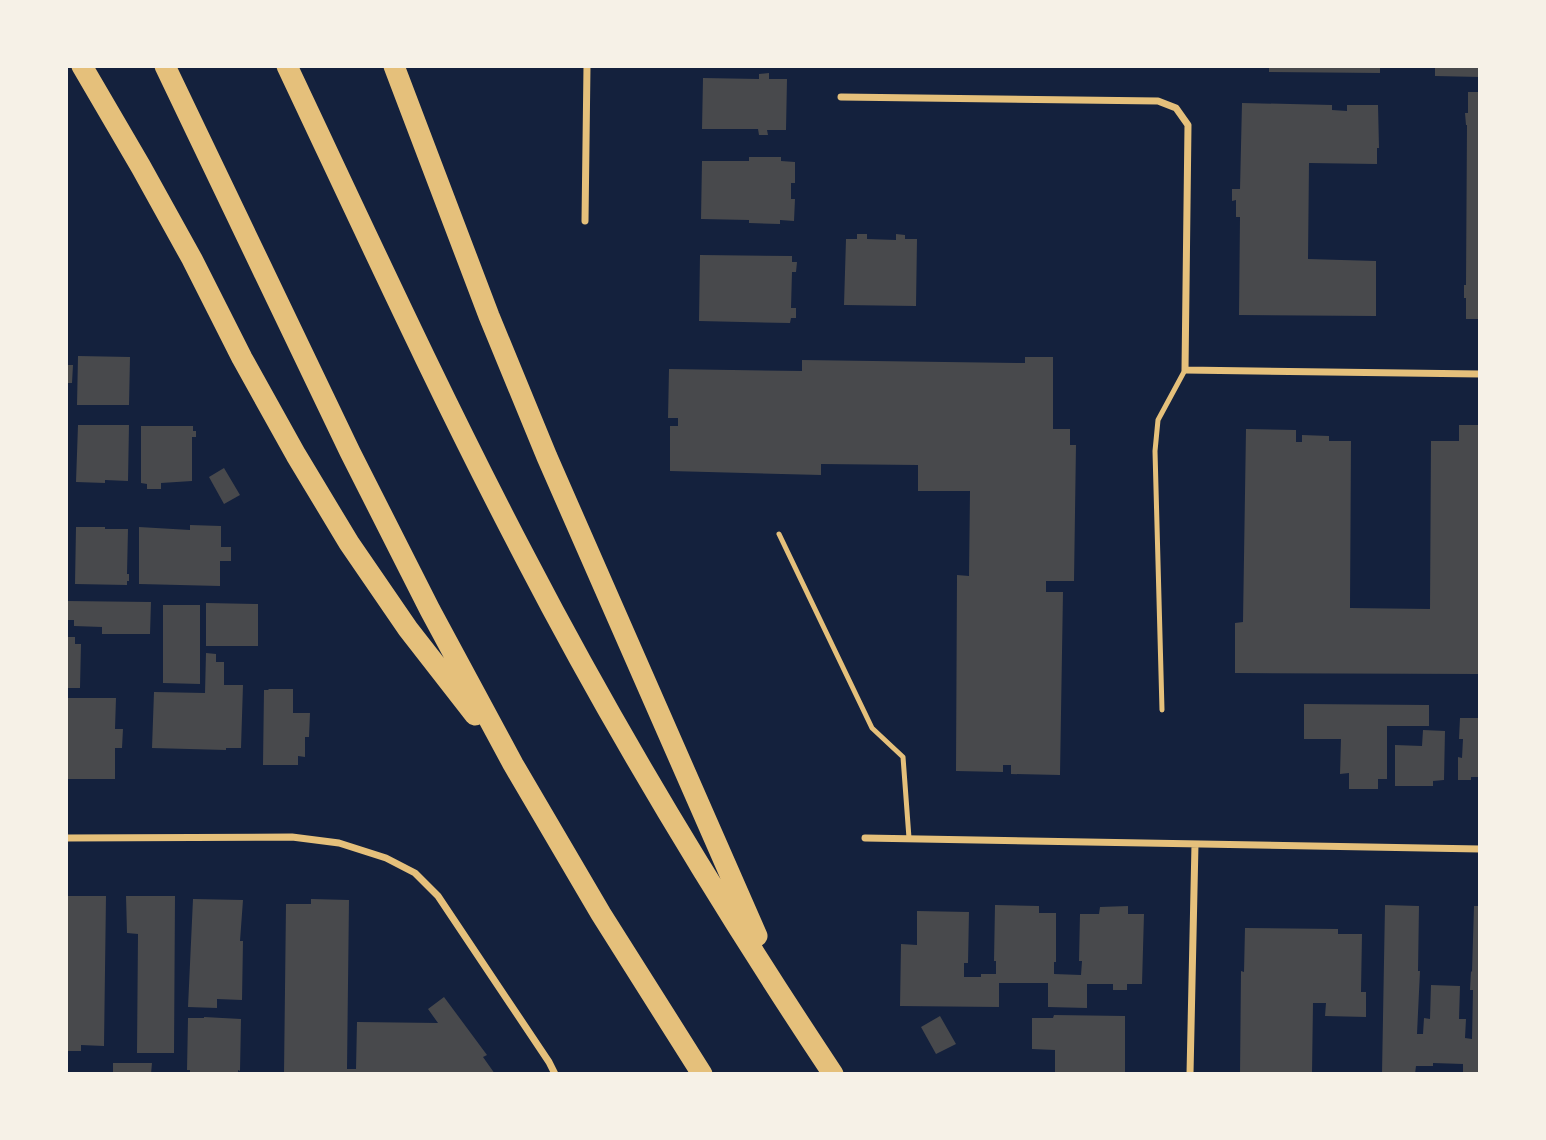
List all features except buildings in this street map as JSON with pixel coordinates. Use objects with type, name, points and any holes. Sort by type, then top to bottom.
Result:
[{"type":"highway","points":[[82,66],[148,178],[262,394],[349,543],[408,629],[513,764]]},
{"type":"highway","points":[[165,66],[349,452],[430,610],[513,764],[601,914],[702,1073]]},
{"type":"highway","points":[[286,66],[450,408],[526,559],[612,718],[692,853],[833,1073]]},
{"type":"highway","points":[[394,66],[489,316],[547,457],[787,1005]]},
{"type":"street","points":[[585,221],[587,66]]},
{"type":"street","points":[[841,97],[1158,101],[1176,108],[1188,125],[1185,370],[1479,374]]},
{"type":"street","points":[[66,838],[292,837],[340,843],[386,858],[415,873],[438,896],[555,1073]]},
{"type":"street","points":[[865,838],[1479,849]]},
{"type":"street","points":[[1190,1073],[1195,845]]},
{"type":"lane","points":[[1162,710],[1154,451],[1158,420],[1185,370]]},
{"type":"lane","points":[[779,534],[872,728],[903,757],[909,838]]}]
